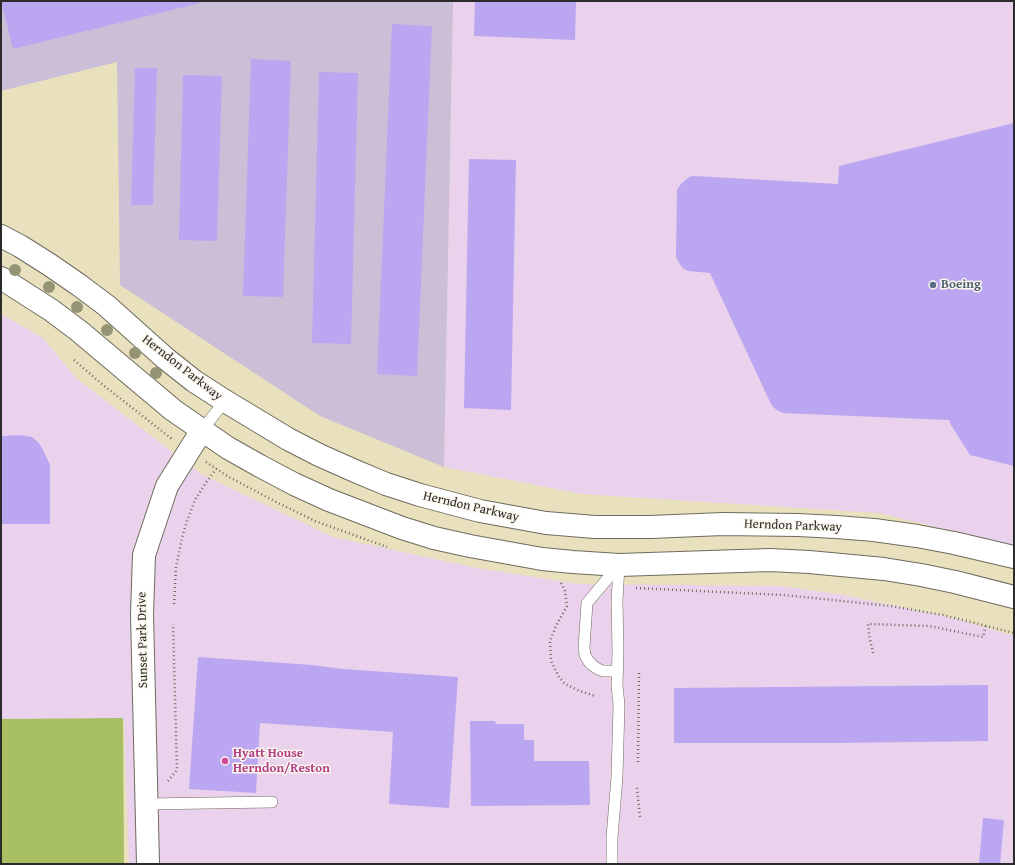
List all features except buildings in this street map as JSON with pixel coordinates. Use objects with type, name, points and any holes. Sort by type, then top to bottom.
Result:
[{"type":"main road","name":"Herndon Parkway","points":[[1,236],[20,246],[79,285],[107,306],[147,342],[189,376],[225,402],[288,439],[319,455],[386,484],[420,495],[480,511],[546,523],[595,527],[754,524],[874,530],[954,543],[1014,557]]},
{"type":"main road","points":[[1,278],[51,310],[79,331],[173,410],[228,448],[294,484],[329,500],[402,528],[470,546],[542,559],[619,565],[770,560],[809,562],[884,569],[921,575],[1014,597]]},
{"type":"main road","name":"Sunset Park Drive","points":[[148,864],[142,614],[144,555],[167,486],[202,430]]},
{"type":"lane","points":[[202,430],[225,402]]},
{"type":"lane","points":[[612,864],[619,705],[617,685],[617,601],[619,565]]},
{"type":"lane","points":[[617,671],[603,671],[592,665],[585,655],[584,648],[587,603],[619,565]]},
{"type":"lane","points":[[147,804],[272,802]]},
{"type":"path","points":[[74,360],[168,437]]},
{"type":"path","points":[[174,604],[178,560],[182,538],[195,500],[216,468],[229,477]]},
{"type":"path","points":[[560,580],[565,591],[567,606],[556,626],[550,642],[551,661],[559,677],[565,684],[595,696]]},
{"type":"path","points":[[640,588],[784,595],[864,603],[943,615],[1014,633]]},
{"type":"path","points":[[164,786],[177,770],[173,624]]},
{"type":"path","points":[[873,652],[868,624],[929,626],[983,637],[986,625]]},
{"type":"path","points":[[638,762],[640,672]]},
{"type":"path","points":[[638,788],[640,817]]},
{"type":"shaded area","points":[[1,1],[453,1],[444,467],[320,416],[120,285],[117,62],[1,91]]},
{"type":"shaded area","points":[[453,1],[1014,1],[1014,546],[879,513],[581,494],[444,467]]},
{"type":"shaded area","points":[[1,314],[43,338],[76,378],[201,474],[333,537],[477,568],[579,584],[780,586],[843,595],[953,618],[1014,636],[1014,864],[129,864],[124,720],[1,722]]},
{"type":"green space","points":[[123,718],[124,864],[1,864],[1,719]]},
{"type":"place","name":"Boeing","points":[[933,285]]},
{"type":"place","name":"Hyatt House Herndon/Reston","points":[[225,761]]}]
